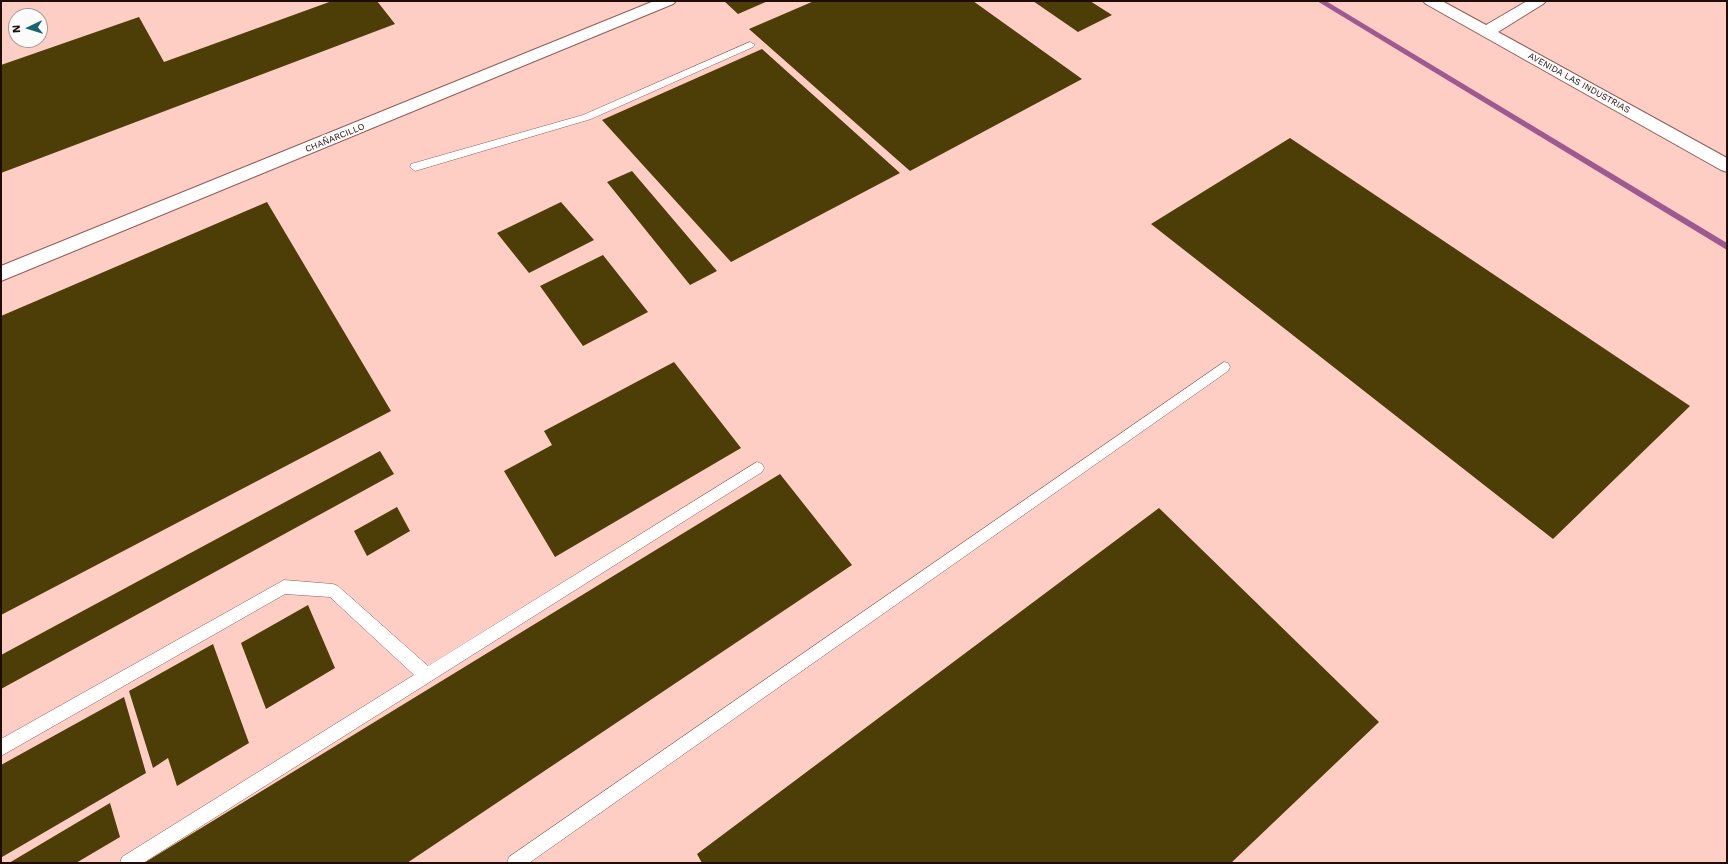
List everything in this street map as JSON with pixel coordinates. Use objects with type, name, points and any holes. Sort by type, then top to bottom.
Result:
[{"type":"street","name":"CHAÑARCILLO","points":[[1,274],[668,1]]},
{"type":"street","name":"AVENIDA LAS INDUSTRIAS","points":[[1431,1],[1727,166]]},
{"type":"street","points":[[1486,32],[1538,1]]},
{"type":"lane","points":[[415,167],[587,117],[750,45]]},
{"type":"lane","points":[[515,863],[1224,367]]},
{"type":"lane","points":[[128,863],[757,468]]},
{"type":"lane","points":[[1,748],[284,587],[333,591],[427,676]]},
{"type":"building","points":[[332,1],[377,1],[395,24],[1,173],[1,65],[139,17],[164,62]]},
{"type":"building","points":[[724,1],[768,1],[738,14]]},
{"type":"building","points":[[814,1],[973,1],[1082,79],[910,171],[749,29]]},
{"type":"building","points":[[1033,1],[1090,1],[1112,15],[1078,32]]},
{"type":"building","points":[[762,49],[900,173],[731,262],[602,120]]},
{"type":"building","points":[[1290,138],[1690,406],[1553,539],[1151,224]]},
{"type":"building","points":[[632,171],[717,271],[690,285],[607,182]]},
{"type":"building","points":[[267,202],[391,411],[1,615],[1,316]]},
{"type":"building","points":[[561,202],[594,240],[529,273],[497,233]]},
{"type":"building","points":[[603,255],[648,312],[583,346],[540,286]]},
{"type":"building","points":[[674,362],[741,448],[555,557],[504,471],[552,445],[544,431]]},
{"type":"building","points":[[380,451],[394,474],[1,689],[1,655]]},
{"type":"building","points":[[780,474],[852,565],[407,863],[144,863]]},
{"type":"building","points":[[397,507],[410,531],[367,556],[354,531]]},
{"type":"building","points":[[1159,508],[1379,722],[1231,863],[702,863],[697,854]]},
{"type":"building","points":[[308,605],[335,668],[266,709],[241,643]]},
{"type":"building","points":[[213,644],[249,743],[177,786],[168,758],[153,768],[129,691]]},
{"type":"building","points":[[124,697],[146,773],[2,857],[1,765]]},
{"type":"building","points":[[110,803],[120,837],[76,863],[9,863]]},
{"type":"waterway","points":[[1321,1],[1727,247]]}]
